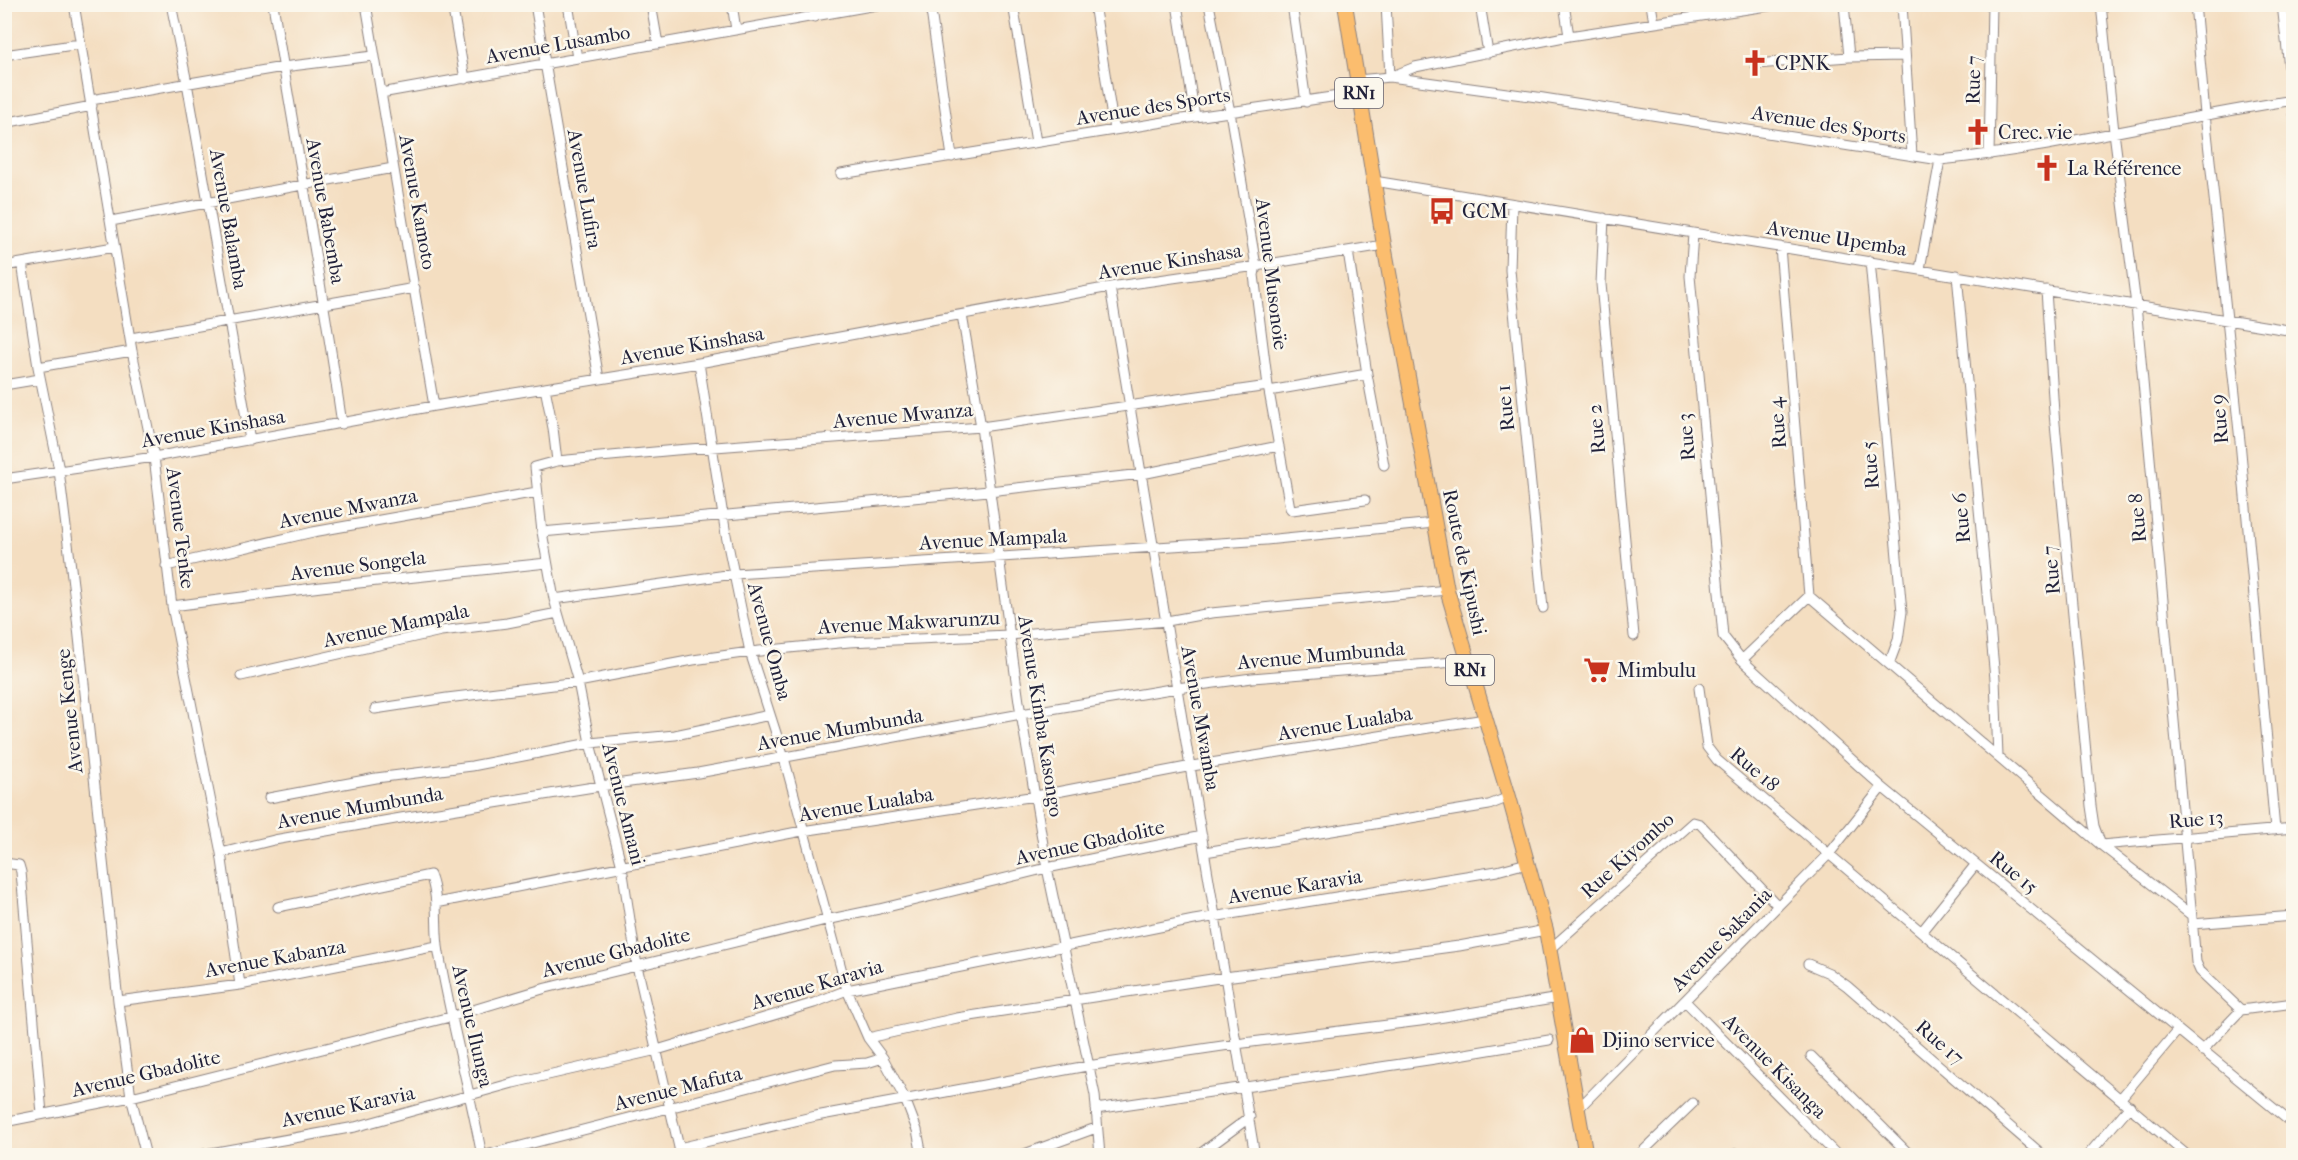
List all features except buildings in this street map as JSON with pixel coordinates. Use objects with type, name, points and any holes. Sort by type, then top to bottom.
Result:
[{"type":"highway","name":"Route de Kipushi","points":[[1345,4],[1384,244],[1447,590],[1546,930],[1586,1155]]},
{"type":"street","name":"Avenue Tenke","points":[[74,4],[132,351],[154,457],[172,606],[221,853],[240,985]]},
{"type":"street","name":"Avenue Balamba","points":[[171,4],[250,440]]},
{"type":"street","name":"Avenue Babemba","points":[[273,4],[325,305],[342,424]]},
{"type":"street","name":"Avenue Kamoto","points":[[366,4],[434,406]]},
{"type":"street","points":[[452,4],[465,79]]},
{"type":"street","name":"Avenue Lufira","points":[[535,4],[598,379]]},
{"type":"street","points":[[568,4],[577,58]]},
{"type":"street","points":[[651,4],[658,44]]},
{"type":"street","points":[[732,4],[736,30]]},
{"type":"street","points":[[813,4],[815,17]]},
{"type":"street","name":"Avenue Lusambo","points":[[381,93],[882,4]]},
{"type":"street","points":[[930,4],[952,157]]},
{"type":"street","points":[[1013,4],[1036,142]]},
{"type":"street","points":[[1094,4],[1114,130]]},
{"type":"street","points":[[1177,4],[1195,117]]},
{"type":"street","name":"Avenue Musonoïe","points":[[1209,4],[1256,266],[1254,275],[1269,389],[1291,509],[1365,500]]},
{"type":"street","points":[[1292,4],[1306,102]]},
{"type":"street","points":[[1386,4],[1390,77],[1415,67],[1569,36],[1654,23],[1728,8],[1781,4]]},
{"type":"street","points":[[1480,4],[1488,53]]},
{"type":"street","points":[[1564,4],[1569,36]]},
{"type":"street","points":[[1651,4],[1654,23]]},
{"type":"street","points":[[1844,4],[1849,57]]},
{"type":"street","points":[[1902,4],[1912,155]]},
{"type":"street","name":"Rue 7","points":[[1989,155],[1992,4]]},
{"type":"street","name":"Rue 8","points":[[2100,4],[2136,305],[2191,919],[2198,968],[2241,1010]]},
{"type":"street","name":"Rue 9","points":[[2195,4],[2240,441],[2275,830]]},
{"type":"street","points":[[2282,4],[2294,114]]},
{"type":"street","points":[[4,55],[80,44]]},
{"type":"street","points":[[4,123],[187,83],[283,67],[373,56]]},
{"type":"street","points":[[1755,64],[1849,57],[1904,56]]},
{"type":"street","name":"Avenue des Sports","points":[[841,174],[1195,117],[1306,102],[1390,77],[1537,97],[1940,160],[1989,155],[2205,114],[2293,100]]},
{"type":"street","points":[[1920,269],[1940,160]]},
{"type":"street","points":[[111,221],[393,168]]},
{"type":"street","name":"Avenue Upemba","points":[[1374,181],[2294,331]]},
{"type":"street","name":"Rue 1","points":[[1512,204],[1510,270],[1543,608]]},
{"type":"street","name":"Rue 2","points":[[1604,218],[1601,284],[1634,636]]},
{"type":"street","name":"Rue 3","points":[[1693,234],[1690,276],[1723,636]]},
{"type":"street","name":"Avenue Kinshasa","points":[[4,479],[154,457],[434,406],[699,363],[1110,287],[1256,266],[1384,244]]},
{"type":"street","points":[[4,266],[114,247]]},
{"type":"street","name":"Rue 4","points":[[1780,247],[1809,596]]},
{"type":"street","points":[[1348,251],[1384,465]]},
{"type":"street","name":"Rue 5","points":[[1870,261],[1902,612],[1898,640],[1889,664]]},
{"type":"street","name":"Avenue Kenge","points":[[22,263],[40,379],[59,470],[118,1001],[131,1097],[146,1155]]},
{"type":"street","name":"Rue 6","points":[[1957,275],[1995,679],[1998,758]]},
{"type":"street","name":"Avenue Mwamba","points":[[1110,287],[1255,1155]]},
{"type":"street","points":[[130,338],[415,288]]},
{"type":"street","name":"Rue 7","points":[[2046,290],[2054,413],[2091,806],[2101,845]]},
{"type":"street","name":"Avenue Kimba Kasongo","points":[[962,315],[981,427],[1021,714],[1047,868],[1096,1109],[1100,1155]]},
{"type":"street","points":[[38,367],[132,351]]},
{"type":"street","name":"Avenue Omba","points":[[699,363],[734,574],[750,652],[784,758],[826,920],[847,990],[868,1038],[883,1058],[905,1099],[917,1130],[922,1155]]},
{"type":"street","name":"Avenue Mwanza","points":[[539,465],[981,427],[1367,374]]},
{"type":"street","points":[[4,385],[40,379]]},
{"type":"street","points":[[545,388],[557,462]]},
{"type":"street","points":[[542,532],[989,491],[1142,474],[1279,446]]},
{"type":"street","name":"Avenue Amani","points":[[539,465],[534,469],[554,599],[578,682],[600,786],[622,867],[637,966],[680,1152]]},
{"type":"street","name":"Avenue Mwanza","points":[[166,566],[313,532],[537,492]]},
{"type":"street","name":"Avenue Mampala","points":[[554,599],[734,574],[1266,540],[1434,523]]},
{"type":"street","name":"Avenue Songela","points":[[172,606],[321,587],[547,563]]},
{"type":"street","name":"Avenue Makwarunzu","points":[[375,709],[578,682],[693,660],[750,652],[849,642],[1009,635],[1167,621],[1211,613],[1447,590]]},
{"type":"street","points":[[1742,660],[1809,596],[2191,919],[2294,916]]},
{"type":"street","name":"Avenue Mampala","points":[[241,676],[441,631],[507,623],[558,613]]},
{"type":"street","name":"Rue 15","points":[[1723,636],[1742,660],[1882,787],[2294,1125]]},
{"type":"street","name":"Avenue Mumbunda","points":[[221,853],[274,840],[784,758],[1177,688],[1252,678],[1467,661]]},
{"type":"street","name":"Rue 18","points":[[1699,688],[1705,740],[1709,752],[2061,1051],[2188,1155]]},
{"type":"street","points":[[269,798],[590,743],[675,735],[770,715]]},
{"type":"street","name":"Avenue Lualaba","points":[[436,903],[802,831],[1036,796],[1191,766],[1485,719]]},
{"type":"street","name":"Avenue Sakania","points":[[1578,1109],[1829,854],[1882,787]]},
{"type":"street","points":[[1205,852],[1489,805],[1509,797]]},
{"type":"street","name":"Rue Kiyombo","points":[[1550,949],[1693,822],[1701,824],[1778,906]]},
{"type":"street","name":"Rue 13","points":[[2101,845],[2294,828]]},
{"type":"street","name":"Avenue Gbadolite","points":[[4,1122],[131,1097],[450,1017],[546,988],[826,920],[1047,868],[1202,836]]},
{"type":"street","points":[[4,863],[19,865],[21,872],[42,1114]]},
{"type":"street","name":"Avenue Karavia","points":[[194,1155],[355,1127],[513,1083],[657,1050],[814,1003],[847,990],[1194,920],[1497,871],[1527,863]]},
{"type":"street","points":[[1922,931],[1976,864]]},
{"type":"street","points":[[278,907],[429,874],[432,878],[436,903]]},
{"type":"street","name":"Avenue Ilunga","points":[[436,903],[437,946],[450,1017],[470,1095],[482,1155]]},
{"type":"street","points":[[868,1038],[957,1018],[1225,977],[1459,946],[1546,930]]},
{"type":"street","name":"Avenue Kabanza","points":[[118,1001],[240,985],[437,946]]},
{"type":"street","name":"Rue 17","points":[[1808,964],[1829,973],[1847,986],[2044,1155]]},
{"type":"street","points":[[680,1152],[754,1129],[1087,1066],[1236,1044],[1420,1021],[1559,998]]},
{"type":"street","name":"Avenue Kisanga","points":[[1686,1001],[1838,1155]]},
{"type":"street","points":[[2202,1051],[2241,1010],[2294,1002]]},
{"type":"street","points":[[2121,1098],[2178,1030]]},
{"type":"street","points":[[1096,1109],[1549,1040]]},
{"type":"street","points":[[1811,1056],[1911,1155]]},
{"type":"street","name":"Avenue Mafuta","points":[[482,1155],[835,1065],[867,1063],[883,1058]]},
{"type":"street","points":[[1638,1155],[1693,1103]]},
{"type":"street","points":[[2087,1155],[2130,1106]]},
{"type":"street","points":[[1197,1155],[1250,1117]]},
{"type":"street","points":[[1019,1155],[1096,1128]]},
{"type":"place","name":"CPNK","points":[[1755,63]]},
{"type":"place","name":"Crec. vie","points":[[1978,132]]},
{"type":"place","name":"La Référence","points":[[2047,168]]},
{"type":"place","name":"GCM","points":[[1442,211]]},
{"type":"place","name":"Mimbulu","points":[[1597,670]]},
{"type":"place","name":"Djino service","points":[[1582,1040]]}]
